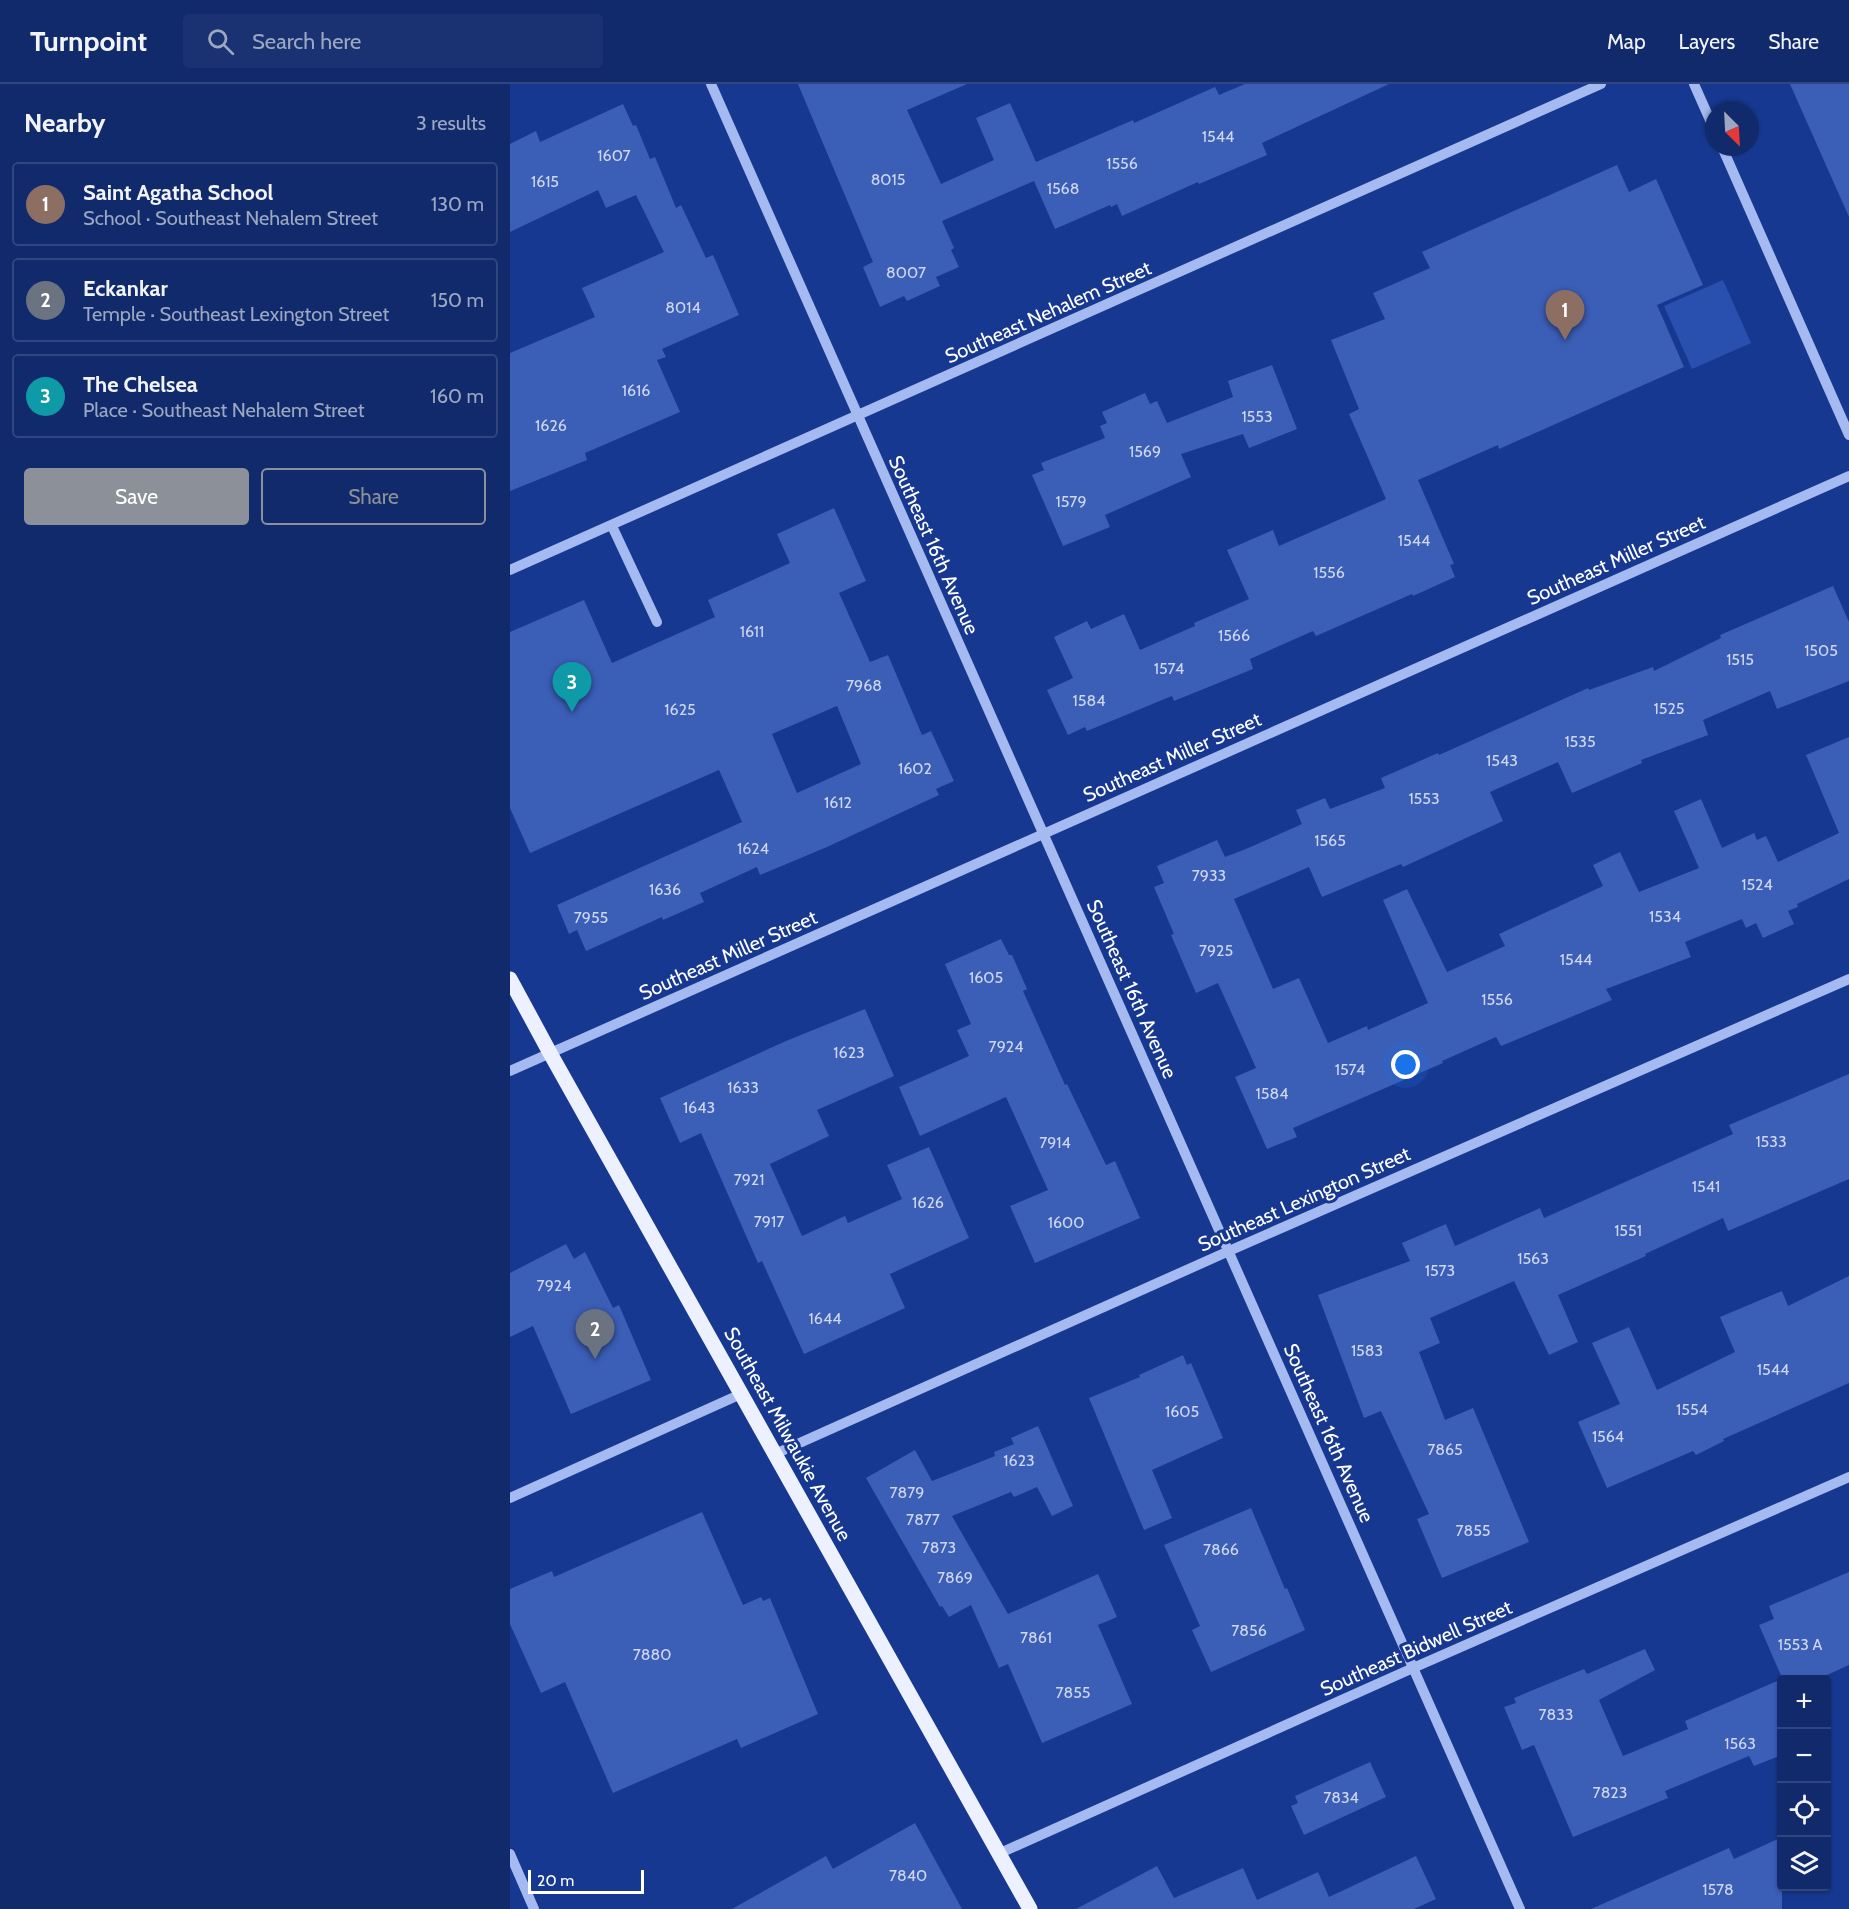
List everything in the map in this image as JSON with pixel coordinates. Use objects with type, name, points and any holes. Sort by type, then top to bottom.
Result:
[{"type":"main road","name":"Southeast Milwaukie Avenue","points":[[510,979],[1030,1909]]},
{"type":"street","name":"Southeast 16th Avenue","points":[[711,84],[1520,1909]]},
{"type":"street","name":"Southeast Nehalem Street","points":[[510,570],[1601,84]]},
{"type":"street","points":[[1694,84],[1705,109]]},
{"type":"street","points":[[1726,156],[1849,435]]},
{"type":"street","name":"Southeast Miller Street","points":[[510,1071],[1849,477]]},
{"type":"street","points":[[612,526],[657,622]]},
{"type":"street","name":"Southeast Lexington Street","points":[[775,1454],[1229,1251],[1849,979]]},
{"type":"street","points":[[510,1498],[741,1394]]},
{"type":"street","name":"Southeast Bidwell Street","points":[[998,1854],[1413,1668],[1849,1477]]},
{"type":"street","points":[[510,1854],[534,1909]]},
{"type":"shaded area","points":[[1723,280],[1751,343],[1692,369],[1664,306]]},
{"type":"building","points":[[798,84],[967,84],[907,110],[941,184],[994,160],[976,118],[1010,103],[1036,162],[1133,120],[1134,123],[1215,87],[1219,95],[1245,84],[1389,84],[1262,143],[1267,155],[1199,184],[1198,182],[1122,216],[1117,204],[1111,207],[1110,205],[1055,229],[1034,181],[942,221],[954,248],[951,250],[959,267],[936,277],[940,286],[907,301],[904,296],[880,307],[863,267],[873,262]]},
{"type":"building","points":[[1790,84],[1849,84],[1849,217]]},
{"type":"building","points":[[623,104],[633,126],[636,125],[650,159],[655,157],[676,208],[681,205],[706,258],[713,255],[739,315],[662,349],[666,357],[657,360],[680,412],[585,453],[587,460],[510,491],[510,353],[595,317],[582,288],[664,252],[636,195],[606,208],[598,190],[510,232],[510,144],[536,131],[540,142]]},
{"type":"building","points":[[1617,165],[1629,192],[1656,179],[1703,285],[1657,305],[1684,367],[1499,449],[1498,445],[1418,480],[1454,564],[1450,565],[1455,577],[1316,636],[1313,631],[1250,659],[1253,669],[1174,701],[1172,696],[1087,731],[1085,727],[1068,735],[1047,690],[1073,678],[1054,637],[1087,621],[1091,629],[1124,614],[1140,650],[1249,599],[1227,550],[1273,530],[1279,546],[1386,499],[1349,414],[1359,409],[1331,340],[1385,319],[1373,293],[1430,268],[1422,252]]},
{"type":"building","points":[[1272,365],[1297,429],[1249,448],[1243,434],[1181,454],[1191,477],[1105,515],[1110,527],[1063,546],[1032,475],[1044,470],[1041,463],[1105,438],[1100,426],[1107,423],[1102,412],[1145,393],[1150,404],[1157,401],[1167,423],[1233,397],[1228,381]]},
{"type":"building","points":[[834,508],[866,581],[839,593],[870,662],[888,655],[922,735],[931,731],[954,781],[936,789],[939,795],[827,847],[760,875],[757,867],[700,893],[704,902],[663,920],[662,917],[586,951],[577,930],[569,934],[557,905],[742,822],[719,770],[530,853],[510,808],[510,632],[584,600],[612,663],[715,617],[708,600],[790,563],[777,534]],"holes":[[[837,706],[861,764],[797,793],[772,734]]]},
{"type":"building","points":[[1833,586],[1849,622],[1849,681],[1777,709],[1770,691],[1703,720],[1708,735],[1641,760],[1642,763],[1572,793],[1558,762],[1490,792],[1503,821],[1403,867],[1401,864],[1322,897],[1309,867],[1234,899],[1273,989],[1299,978],[1328,1043],[1367,1026],[1368,1030],[1428,1003],[1383,900],[1407,889],[1447,972],[1505,946],[1499,934],[1603,886],[1593,865],[1620,852],[1639,892],[1699,868],[1674,811],[1701,799],[1722,848],[1754,833],[1757,840],[1766,836],[1778,862],[1839,833],[1806,755],[1849,737],[1849,879],[1797,904],[1798,907],[1788,911],[1794,924],[1763,938],[1756,923],[1746,928],[1742,919],[1685,942],[1691,957],[1606,989],[1612,1000],[1501,1046],[1496,1037],[1442,1061],[1443,1063],[1293,1128],[1297,1137],[1267,1149],[1235,1077],[1256,1068],[1218,983],[1196,993],[1171,935],[1174,934],[1154,887],[1164,883],[1157,866],[1217,840],[1225,857],[1246,849],[1302,824],[1296,810],[1325,798],[1330,809],[1385,788],[1381,778],[1438,753],[1439,755],[1588,688],[1589,690],[1653,667],[1654,671],[1721,638],[1720,635]]},
{"type":"building","points":[[1001,939],[1009,955],[1012,955],[1027,989],[1023,991],[1065,1085],[1067,1084],[1106,1165],[1115,1161],[1140,1218],[1035,1263],[1010,1206],[1048,1190],[1006,1097],[920,1136],[899,1087],[969,1056],[957,1030],[971,1024],[945,964]]},
{"type":"building","points":[[865,1009],[894,1076],[817,1110],[829,1136],[770,1164],[802,1236],[845,1216],[848,1223],[902,1199],[887,1165],[929,1147],[969,1238],[890,1274],[905,1308],[804,1354],[762,1261],[758,1263],[701,1133],[680,1143],[660,1098],[786,1041]]},
{"type":"building","points":[[1849,1074],[1849,1179],[1728,1231],[1723,1218],[1645,1254],[1646,1256],[1558,1295],[1578,1342],[1549,1355],[1514,1281],[1430,1318],[1440,1343],[1419,1352],[1445,1420],[1473,1408],[1529,1542],[1442,1578],[1417,1519],[1429,1514],[1381,1411],[1364,1418],[1318,1295],[1410,1261],[1402,1243],[1446,1224],[1455,1246],[1540,1208],[1544,1218],[1733,1134],[1729,1125]]},
{"type":"building","points":[[566,1244],[574,1259],[585,1252],[613,1308],[619,1305],[651,1380],[571,1414],[533,1326],[510,1337],[510,1273]]},
{"type":"building","points":[[1849,1276],[1849,1383],[1723,1439],[1724,1441],[1696,1455],[1693,1451],[1607,1488],[1578,1422],[1620,1404],[1592,1343],[1629,1327],[1657,1390],[1735,1352],[1720,1317],[1782,1291],[1788,1306]]},
{"type":"building","points":[[1183,1355],[1187,1365],[1191,1363],[1223,1438],[1152,1470],[1172,1518],[1144,1530],[1089,1398],[1140,1377],[1139,1375]]},
{"type":"building","points":[[1038,1426],[1073,1506],[1052,1516],[1037,1487],[1014,1497],[1011,1492],[952,1516],[1008,1614],[1098,1574],[1117,1617],[1098,1625],[1132,1704],[1042,1743],[1008,1664],[999,1668],[971,1605],[949,1617],[942,1606],[940,1607],[866,1478],[915,1450],[932,1481],[995,1456],[994,1452],[1014,1444],[1011,1438]]},
{"type":"building","points":[[1251,1508],[1305,1630],[1211,1672],[1192,1630],[1200,1626],[1164,1545]]},
{"type":"building","points":[[702,1512],[743,1605],[761,1597],[763,1601],[770,1598],[818,1714],[741,1748],[737,1739],[613,1793],[565,1682],[541,1693],[510,1624],[510,1589],[552,1571],[554,1577]]},
{"type":"building","points":[[1849,1572],[1849,1665],[1827,1675],[1781,1675],[1759,1625],[1774,1619],[1769,1606]]},
{"type":"building","points":[[1645,1649],[1655,1670],[1599,1700],[1623,1756],[1688,1729],[1685,1721],[1777,1681],[1777,1757],[1754,1766],[1749,1756],[1665,1791],[1668,1798],[1573,1837],[1534,1745],[1522,1750],[1504,1707],[1516,1703],[1514,1698],[1584,1669],[1587,1674]]},
{"type":"building","points":[[1370,1762],[1386,1797],[1304,1835],[1291,1806],[1298,1803],[1295,1796]]},
{"type":"building","points":[[915,1823],[962,1909],[732,1909],[826,1856],[833,1869]]},
{"type":"building","points":[[1777,1839],[1777,1891],[1782,1891],[1782,1909],[1591,1909],[1729,1848],[1734,1859]]},
{"type":"building","points":[[1416,1856],[1436,1899],[1414,1909],[1076,1909],[1157,1866],[1174,1898],[1243,1868],[1257,1900],[1318,1872],[1329,1897]]},
{"type":"place","name":"Saint Agatha School","points":[[1565,340]]},
{"type":"place","name":"The Chelsea","points":[[572,712]]},
{"type":"place","name":"Eckankar","points":[[595,1359]]}]
